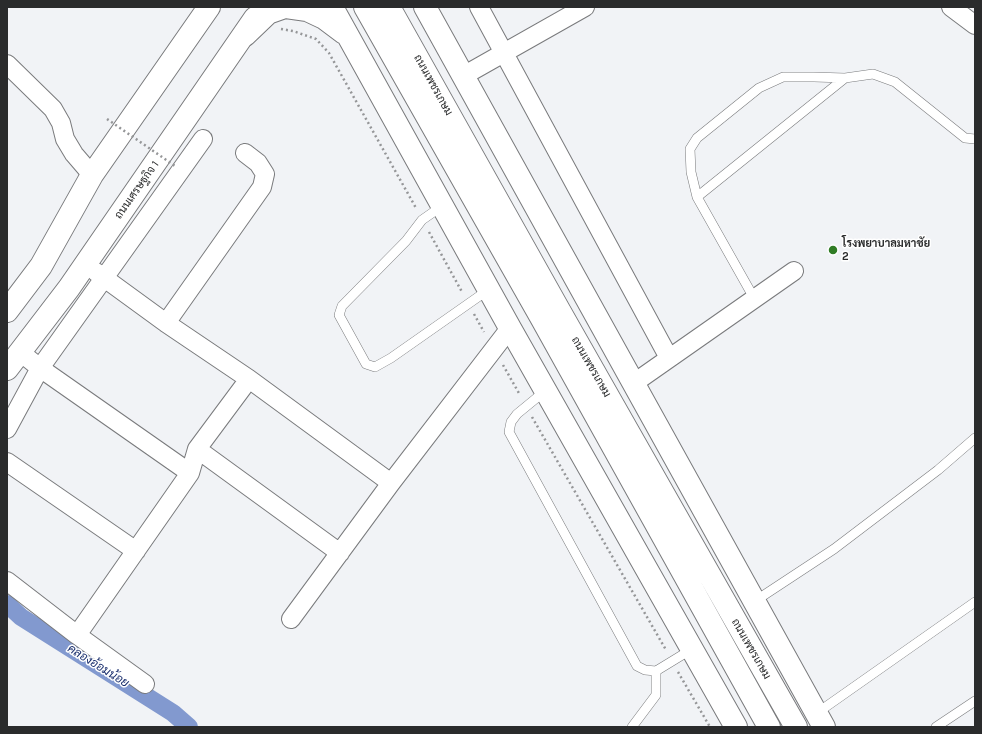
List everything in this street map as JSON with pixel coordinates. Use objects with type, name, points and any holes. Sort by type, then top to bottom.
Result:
[{"type":"main road","points":[[7,311],[41,266],[92,175],[208,7]]},
{"type":"main road","name":"ถนนเศรษฐกิจ 1","points":[[13,361],[85,264],[263,7]]},
{"type":"main road","points":[[245,35],[268,14],[285,7],[307,10],[324,18],[347,35]]},
{"type":"main road","points":[[332,7],[488,290],[736,727]]},
{"type":"main road","name":"ถนนเพชรเกษม","points":[[365,7],[796,727]]},
{"type":"main road","name":"ถนนเพชรเกษม","points":[[389,7],[550,315],[769,727]]},
{"type":"main road","points":[[425,7],[820,720]]},
{"type":"street","points":[[479,7],[669,358]]},
{"type":"street","points":[[463,76],[585,7]]},
{"type":"street","points":[[951,7],[972,17]]},
{"type":"street","points":[[7,64],[53,109],[61,123],[65,139],[74,154],[92,175]]},
{"type":"street","points":[[7,429],[40,368],[203,139]]},
{"type":"street","points":[[166,323],[262,187],[264,174],[258,163],[245,153]]},
{"type":"street","points":[[85,264],[166,323],[249,379],[391,483]]},
{"type":"street","points":[[634,383],[794,271]]},
{"type":"street","points":[[292,619],[391,483],[510,328]]},
{"type":"street","points":[[13,361],[40,368],[190,473]]},
{"type":"street","points":[[76,635],[190,473],[197,449],[249,379]]},
{"type":"street","points":[[197,449],[340,553]]},
{"type":"street","points":[[7,462],[136,551]]},
{"type":"street","points":[[7,581],[76,635],[146,684]]},
{"type":"lane","points":[[754,298],[697,197],[691,172],[690,149],[697,138],[758,88],[783,77],[845,78],[873,74],[896,82],[965,138],[975,139]]},
{"type":"lane","points":[[697,197],[845,78]]},
{"type":"lane","points":[[442,206],[422,220],[406,241],[342,306],[339,315],[366,364],[375,367],[391,358],[488,290]]},
{"type":"lane","points":[[545,391],[517,414],[511,422],[509,432],[637,666],[645,670],[656,671],[692,649]]},
{"type":"lane","points":[[755,601],[834,549],[938,470],[975,438]]},
{"type":"lane","points":[[820,720],[975,602]]},
{"type":"lane","points":[[632,727],[656,695],[656,671]]},
{"type":"lane","points":[[936,727],[975,701]]},
{"type":"path","points":[[274,28],[293,31],[316,39],[329,53],[494,349],[710,727]]},
{"type":"path","points":[[107,119],[175,166]]},
{"type":"waterway","name":"คลองอ้อมน้อย","points":[[7,604],[21,617],[173,713],[189,727]]},
{"type":"place","name":"โรงพยาบาลมหาชัย 2","points":[[833,250]]}]
